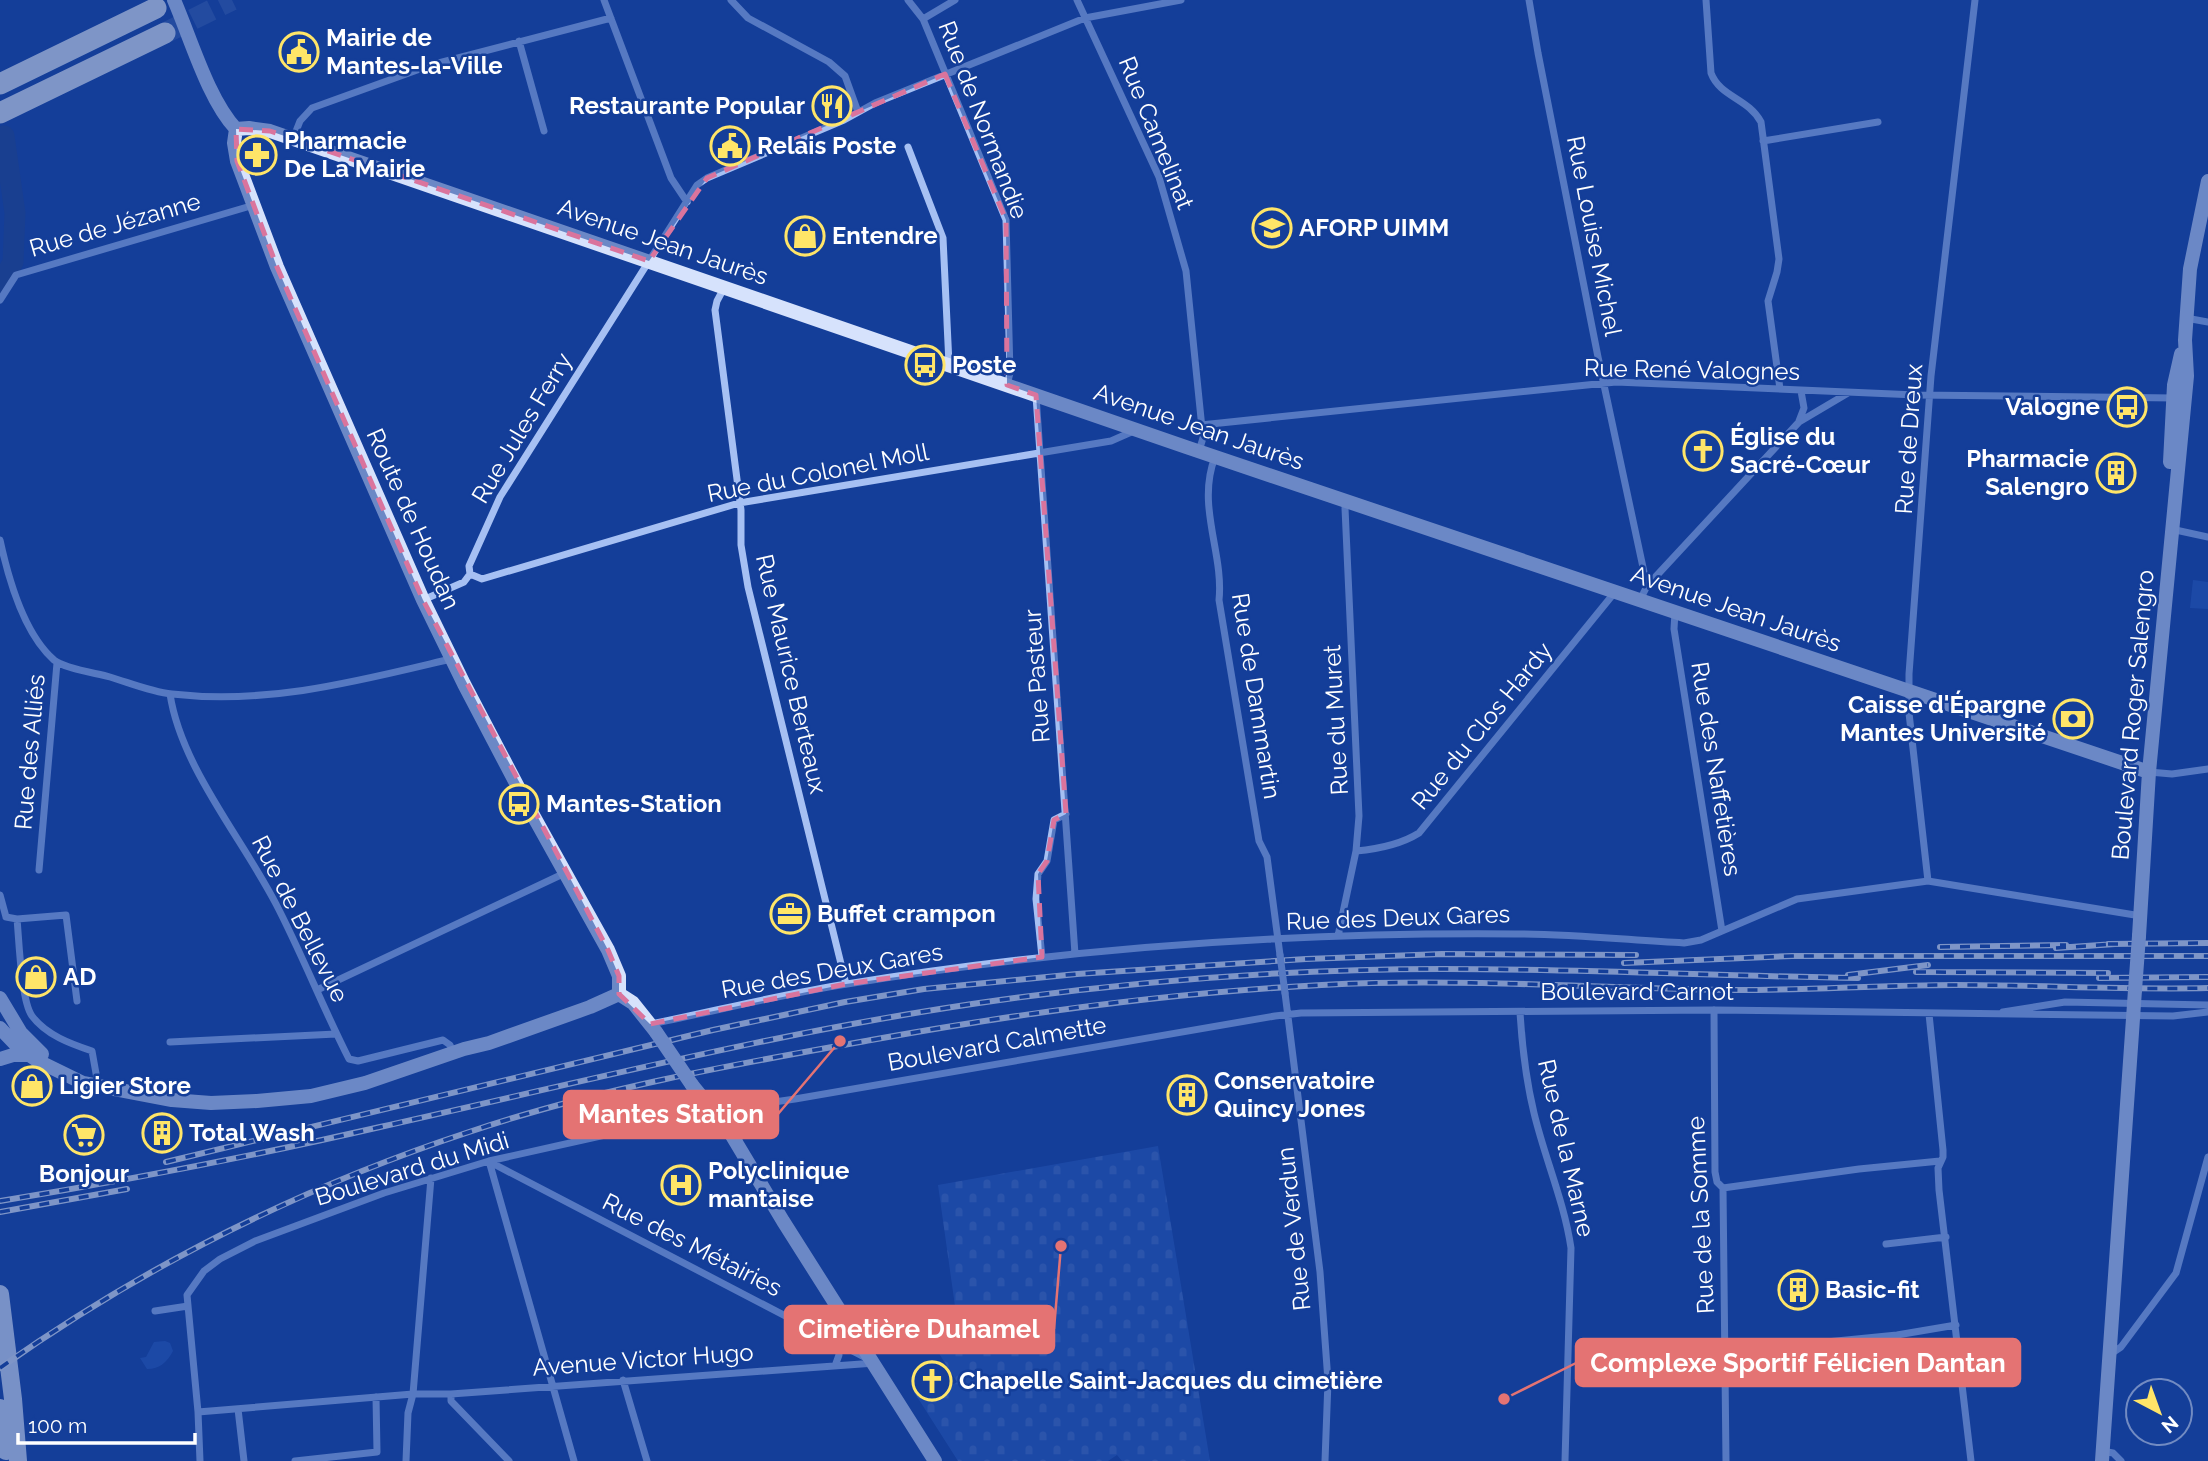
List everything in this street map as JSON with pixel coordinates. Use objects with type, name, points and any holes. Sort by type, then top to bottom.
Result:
[{"type":"highway","points":[[2,82],[165,4]]},
{"type":"highway","points":[[0,113],[165,33]]},
{"type":"main road","points":[[165,4],[212,93],[236,130]]},
{"type":"main road","name":"Avenue Jean Jaurès","points":[[236,130],[262,129],[1615,592],[1643,593],[1675,612],[2149,772]]},
{"type":"main road","name":"Route de Houdan","points":[[236,130],[234,150],[237,161],[277,267],[451,659],[615,966],[621,984],[612,996]]},
{"type":"main road","name":"Boulevard Roger Salengro","points":[[2102,1456],[2149,772],[2171,529],[2173,498],[2170,461],[2179,399],[2176,375],[2185,340],[2190,269],[2208,181]]},
{"type":"main road","name":"Boulevard Roger Salengro","points":[[2200,220],[2208,201]]},
{"type":"main road","points":[[0,1028],[27,1055],[54,1071],[126,1091],[172,1100],[211,1103],[311,1096],[365,1083],[489,1043],[582,1010],[612,996],[634,1003],[692,1085],[728,1129],[935,1461]]},
{"type":"main road","points":[[0,998],[21,1034],[33,1047],[95,1083]]},
{"type":"main road","points":[[0,1059],[27,1055]]},
{"type":"main road","points":[[0,1294],[18,1461]]},
{"type":"main road","points":[[1,1416],[1,1461]]},
{"type":"main road","points":[[1,1416],[6,1461]]},
{"type":"street","points":[[604,0],[671,178],[687,202]]},
{"type":"street","points":[[732,0],[748,18],[829,62],[845,76],[859,112]]},
{"type":"street","name":"Rue de Normandie","points":[[908,0],[923,19],[1006,220],[1010,373],[1007,385]]},
{"type":"street","points":[[923,19],[955,0]]},
{"type":"street","name":"Rue Camelinat","points":[[1077,0],[1159,177],[1186,271],[1203,440],[1199,451]]},
{"type":"street","name":"Rue Jules Ferry","points":[[470,574],[469,566],[500,498],[697,185],[707,178],[945,74],[1086,18],[1181,0]]},
{"type":"street","name":"Rue Louise Michel","points":[[1529,0],[1643,593]]},
{"type":"street","points":[[1706,0],[1711,73],[1715,84],[1755,110],[1761,122],[1779,259],[1768,301],[1780,389]]},
{"type":"street","name":"Rue de Dreux","points":[[1928,881],[1909,713],[1909,691],[1930,395],[1975,0]]},
{"type":"street","points":[[293,140],[300,121],[312,108],[431,65],[611,18]]},
{"type":"street","points":[[519,41],[544,131]]},
{"type":"street","points":[[1763,141],[1878,122]]},
{"type":"street","points":[[908,147],[943,237],[949,365]]},
{"type":"street","name":"Rue de Jézanne","points":[[0,300],[16,275],[254,205]]},
{"type":"street","name":"Rue Maurice Berteaux","points":[[725,287],[715,310],[748,587],[846,984]]},
{"type":"street","points":[[2186,318],[2208,322]]},
{"type":"street","name":"Rue René Valognes","points":[[1201,425],[1603,383],[1849,393],[2179,399]]},
{"type":"street","points":[[1799,422],[1804,408],[1801,391]]},
{"type":"street","points":[[1643,593],[1799,422],[1849,393]]},
{"type":"street","name":"Rue Pasteur","points":[[1036,395],[1075,954]]},
{"type":"street","name":"Rue du Colonel Moll","points":[[470,574],[482,579],[739,503],[1111,441],[1136,430]]},
{"type":"street","name":"Rue de Dammartin","points":[[1215,457],[1208,477],[1210,531],[1220,587],[1219,600],[1259,841],[1266,858],[1280,955]]},
{"type":"street","name":"Rue du Muret","points":[[1338,936],[1356,852],[1359,816],[1346,501]]},
{"type":"street","points":[[2171,529],[2208,537]]},
{"type":"street","points":[[0,540],[8,579],[19,605],[38,640],[57,663]]},
{"type":"street","points":[[423,600],[464,582],[470,574]]},
{"type":"street","name":"Rue du Clos Hardy","points":[[1356,852],[1408,840],[1428,824],[1615,592]]},
{"type":"street","name":"Rue des Naffetières","points":[[1675,612],[1674,629],[1722,931]]},
{"type":"street","name":"Rue des Alliés","points":[[38,870],[57,663],[170,694],[244,698],[321,689],[451,659]]},
{"type":"street","name":"Rue de Bellevue","points":[[170,694],[172,711],[184,743],[275,903],[349,1059],[358,1061],[443,1040],[458,1051]]},
{"type":"street","points":[[2149,772],[2172,774],[2208,769]]},
{"type":"street","points":[[1042,957],[1036,900],[1038,874],[1047,862],[1054,820],[1066,814]]},
{"type":"street","points":[[317,990],[565,873]]},
{"type":"street","name":"Rue des Deux Gares","points":[[653,1028],[846,984],[1075,954],[1338,936],[1517,933],[1684,943],[1701,940],[1797,899],[1928,881],[2141,916]]},
{"type":"street","points":[[0,895],[3,920],[66,915],[77,1000]]},
{"type":"street","points":[[17,919],[19,948],[31,1014],[48,1031],[69,1044],[92,1051],[95,1083]]},
{"type":"street","name":"Rue de Verdun","points":[[1280,955],[1322,1300],[1328,1381],[1325,1461]]},
{"type":"street","name":"Boulevard Carnot","points":[[1987,1015],[2051,1003],[2208,1005]]},
{"type":"street","name":"Boulevard Carnot","points":[[1288,1015],[1714,1010],[1987,1015],[2134,1003],[2174,1016],[2208,1012]]},
{"type":"street","name":"Rue de la Somme","points":[[1714,1010],[1715,1172],[1717,1182],[1723,1188],[1726,1461]]},
{"type":"street","name":"Rue de la Marne","points":[[1520,1012],[1534,1113],[1566,1216],[1571,1248],[1564,1461]]},
{"type":"street","points":[[1929,1014],[1943,1150],[1938,1179],[1971,1461]]},
{"type":"street","name":"Boulevard Calmette","points":[[713,1111],[1288,1015]]},
{"type":"street","points":[[170,1042],[337,1034]]},
{"type":"street","points":[[741,1151],[738,1135],[745,1121],[762,1104]]},
{"type":"street","name":"Boulevard du Midi","points":[[188,1306],[187,1295],[195,1282],[220,1259],[384,1193],[489,1161],[713,1111]]},
{"type":"street","points":[[2109,1355],[2121,1347],[2176,1273],[2208,1157]]},
{"type":"street","points":[[489,1161],[574,1461]]},
{"type":"street","name":"Rue des Métairies","points":[[489,1161],[875,1363]]},
{"type":"street","points":[[1723,1188],[1940,1161]]},
{"type":"street","points":[[406,1461],[408,1413],[413,1394],[431,1178]]},
{"type":"street","points":[[1886,1244],[1945,1237]]},
{"type":"street","points":[[155,1311],[188,1306],[200,1461]]},
{"type":"street","points":[[1725,1352],[1896,1335],[1956,1325]]},
{"type":"street","points":[[835,1366],[839,1355],[837,1342]]},
{"type":"street","name":"Avenue Victor Hugo","points":[[198,1412],[413,1394],[451,1394],[875,1363]]},
{"type":"street","points":[[623,1380],[647,1461]]},
{"type":"street","points":[[451,1394],[451,1401],[509,1461]]},
{"type":"street","points":[[295,1461],[376,1457],[376,1397]]},
{"type":"street","points":[[238,1409],[244,1461]]},
{"type":"street","points":[[2102,1456],[2113,1453],[2121,1461]]},
{"type":"highlighted area","points":[[945,74],[1006,220],[1007,385],[1036,395],[1066,814],[1054,820],[1047,861],[1038,874],[1042,957],[846,984],[650,1024],[619,994],[619,976],[608,950],[423,600],[277,267],[237,161],[236,129],[270,131],[649,261],[707,178]]},
{"type":"green space","points":[[2193,580],[2208,582],[2208,609],[2190,608]]},
{"type":"green space","points":[[1158,1146],[1210,1461],[1122,1461],[1117,1455],[1108,1461],[958,1461],[914,1392],[925,1398],[931,1397],[934,1401],[945,1395],[942,1391],[957,1382],[928,1336],[937,1329],[931,1318],[955,1306],[938,1185]]},
{"type":"green space","points":[[154,1342],[170,1343],[173,1351],[171,1355],[166,1362],[147,1369],[140,1358],[146,1357]]},
{"type":"waterway","points":[[0,287],[13,262],[15,213],[4,136]]},
{"type":"tunnel","points":[[165,33],[232,0]]},
{"type":"railway","points":[[2108,944],[2208,943]]},
{"type":"railway","points":[[2056,948],[2115,944]]},
{"type":"railway","points":[[1940,947],[2066,945]]},
{"type":"railway","points":[[166,1162],[713,1030],[845,1002],[924,989],[1077,974],[1306,959],[1442,954],[1636,955]]},
{"type":"railway","points":[[1624,963],[1792,956],[2208,956]]},
{"type":"railway","points":[[1848,975],[1928,965]]},
{"type":"railway","points":[[0,1201],[285,1148],[766,1041],[922,1012],[1055,993],[1165,981],[1331,971],[1546,970],[1858,978]]},
{"type":"railway","points":[[1916,972],[2108,973]]},
{"type":"railway","points":[[2099,978],[2208,977]]},
{"type":"railway","points":[[0,1368],[54,1331],[167,1263],[285,1204],[407,1154],[518,1116],[618,1090],[719,1068],[933,1029],[1183,995],[1372,983],[1738,990],[1956,985],[2208,988]]},
{"type":"railway","points":[[0,1212],[127,1189]]},
{"type":"place","name":"Mairie de Mantes-la-Ville","points":[[299,52]]},
{"type":"place","name":"Restaurante Popular","points":[[832,106]]},
{"type":"place","name":"Relais Poste","points":[[730,146]]},
{"type":"place","name":"Pharmacie De La Mairie","points":[[257,155]]},
{"type":"place","name":"AFORP UIMM","points":[[1272,228]]},
{"type":"place","name":"Entendre","points":[[805,236]]},
{"type":"place","name":"Poste","points":[[925,365]]},
{"type":"place","name":"Valogne","points":[[2127,407]]},
{"type":"place","name":"Église du Sacré-Cœur","points":[[1703,451]]},
{"type":"place","name":"Pharmacie Salengro","points":[[2116,473]]},
{"type":"place","name":"Caisse d'Épargne Mantes Université","points":[[2073,719]]},
{"type":"place","name":"Mantes-Station","points":[[519,804]]},
{"type":"place","name":"Buffet crampon","points":[[790,914]]},
{"type":"place","name":"AD","points":[[36,977]]},
{"type":"place","name":"Mantes Station","points":[[840,1041]]},
{"type":"place","name":"Ligier Store","points":[[32,1086]]},
{"type":"place","name":"Conservatoire Quincy Jones","points":[[1187,1095]]},
{"type":"place","name":"Total Wash","points":[[162,1133]]},
{"type":"place","name":"Bonjour","points":[[84,1135]]},
{"type":"place","name":"Polyclinique mantaise","points":[[681,1185]]},
{"type":"place","name":"Cimetière Duhamel","points":[[1061,1246]]},
{"type":"place","name":"Basic-fit","points":[[1798,1290]]},
{"type":"place","name":"Chapelle Saint-Jacques du cimetière","points":[[932,1381]]},
{"type":"place","name":"Complexe Sportif Félicien Dantan","points":[[1504,1399]]}]
